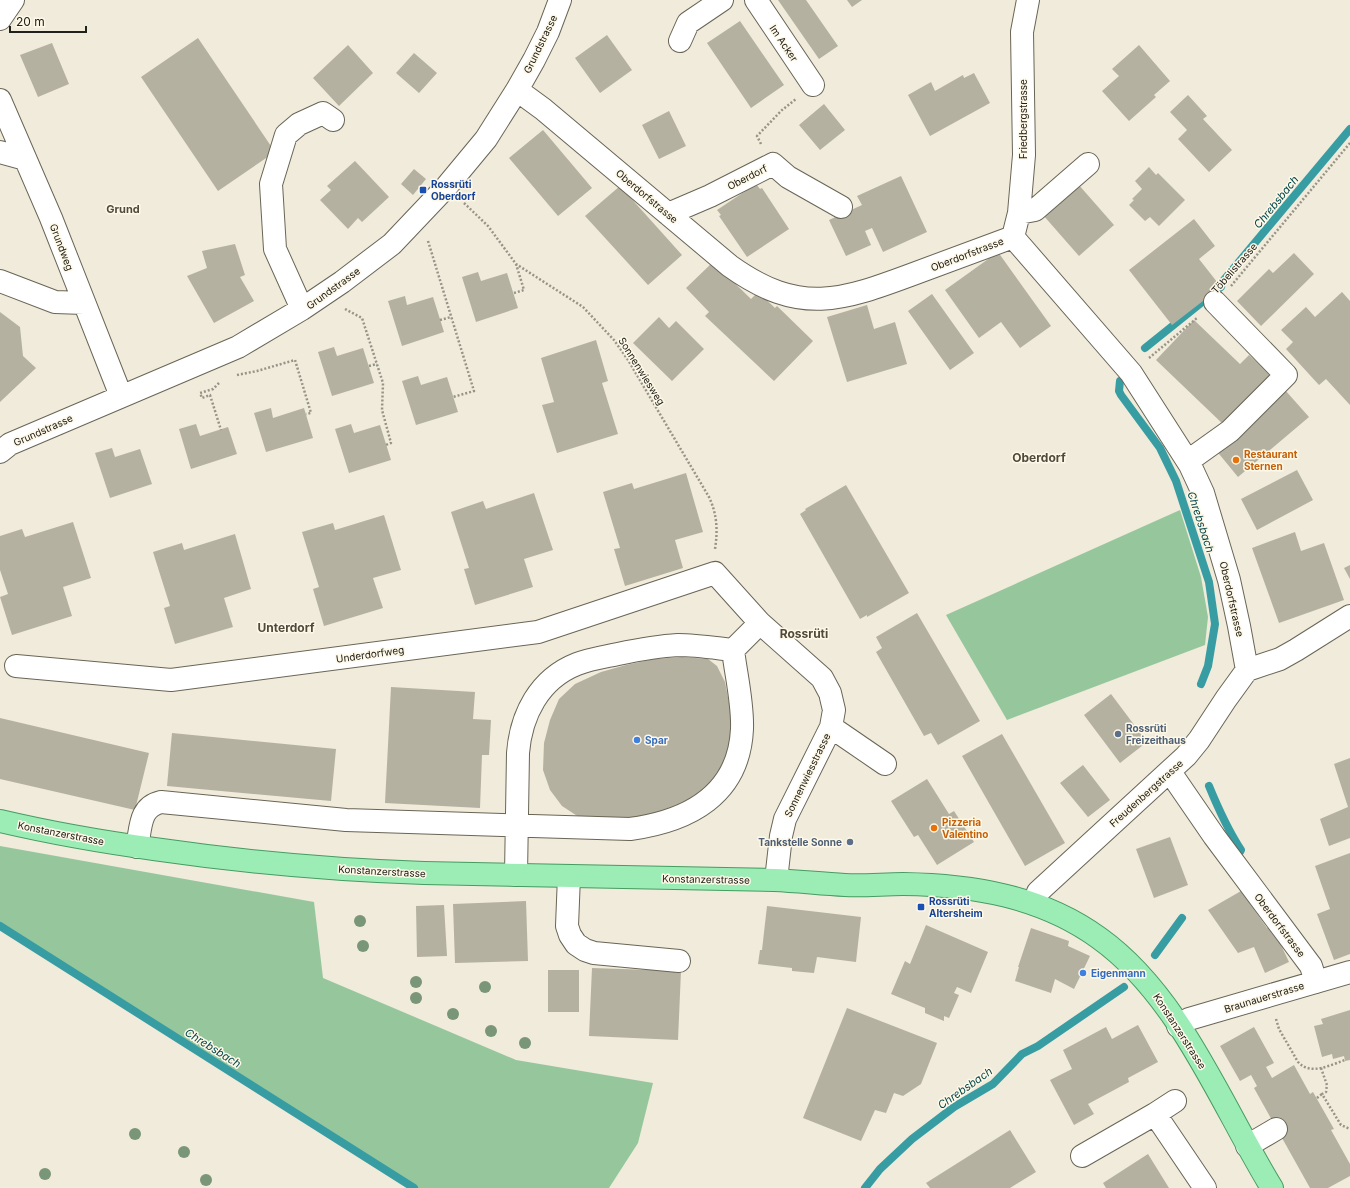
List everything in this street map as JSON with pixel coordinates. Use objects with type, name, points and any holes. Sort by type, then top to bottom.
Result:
[{"type":"main road","name":"Konstanzerstrasse","points":[[0,821],[79,838],[137,847],[231,860],[322,868],[425,873],[776,880],[850,885],[904,884],[974,889],[1006,895],[1035,903],[1073,921],[1101,939],[1137,970],[1178,1026],[1212,1082],[1272,1188]]},
{"type":"street","points":[[0,19],[13,0]]},
{"type":"street","name":"Grundstrasse","points":[[0,452],[10,444],[238,347],[302,310],[392,244],[447,186],[486,139],[534,60],[548,32],[560,0]]},
{"type":"street","points":[[680,41],[688,22],[722,0]]},
{"type":"street","name":"Im Acker","points":[[756,0],[813,85]]},
{"type":"street","name":"Friedbergstrasse","points":[[1013,237],[1019,213],[1024,155],[1022,32],[1028,0]]},
{"type":"street","name":"Oberdorfstrasse","points":[[517,90],[543,109],[730,266],[746,277],[773,291],[806,299],[837,298],[852,295],[877,288],[1013,237],[1132,373],[1188,461],[1203,493],[1229,580],[1247,670]]},
{"type":"street","name":"Grundweg","points":[[0,100],[51,218],[121,396]]},
{"type":"street","points":[[302,310],[275,249],[271,184],[286,135],[299,124],[323,113],[333,120]]},
{"type":"street","points":[[0,152],[25,159]]},
{"type":"street","name":"Oberdorf","points":[[668,214],[710,196],[773,164],[788,177],[841,207]]},
{"type":"street","points":[[1019,213],[1035,210],[1088,164]]},
{"type":"street","points":[[0,281],[55,302],[84,304]]},
{"type":"street","points":[[1188,461],[1230,431],[1286,375],[1214,302]]},
{"type":"street","name":"Sonnenwiesstrasse","points":[[715,573],[760,623],[822,678],[830,693],[834,710],[831,727],[785,819],[781,836],[776,880]]},
{"type":"street","name":"Underdorfweg","points":[[16,666],[171,680],[538,632],[715,573]]},
{"type":"street","points":[[1247,670],[1280,659],[1350,616]]},
{"type":"street","points":[[516,875],[519,737],[530,707],[539,693],[562,672],[590,660],[633,651],[678,646],[733,650],[760,623]]},
{"type":"street","points":[[137,847],[142,818],[147,810],[154,804],[161,802],[346,820],[517,826],[630,829],[647,827],[679,817],[708,801],[720,790],[729,777],[735,762],[742,730],[742,712],[733,650]]},
{"type":"street","name":"Freudenbergstrasse","points":[[1035,903],[1038,892],[1186,756],[1200,740],[1226,699],[1247,670]]},
{"type":"street","points":[[831,727],[885,764]]},
{"type":"street","name":"Oberdorfstrasse","points":[[1170,772],[1214,836],[1311,966],[1316,982]]},
{"type":"street","points":[[569,876],[567,926],[570,935],[576,944],[585,950],[594,953],[679,961]]},
{"type":"street","name":"Braunauerstrasse","points":[[1178,1026],[1189,1019],[1350,972]]},
{"type":"street","points":[[1082,1156],[1155,1114],[1174,1101]]},
{"type":"street","points":[[1155,1114],[1205,1188]]},
{"type":"street","points":[[1247,1146],[1276,1129]]},
{"type":"path","points":[[773,164],[756,136],[782,110],[813,85]]},
{"type":"path","name":"Töbelistrasse","points":[[1132,373],[1224,294],[1350,143]]},
{"type":"path","name":"Sonnenwiesweg","points":[[447,186],[488,226],[516,264],[583,307],[614,340],[628,360],[702,483],[714,507],[717,538],[715,549],[709,564],[715,573]]},
{"type":"path","points":[[420,214],[474,391],[454,397]]},
{"type":"path","points":[[514,293],[524,290],[516,264]]},
{"type":"path","points":[[346,310],[362,318],[383,383],[382,410],[391,442],[386,444]]},
{"type":"path","points":[[440,320],[451,317]]},
{"type":"path","points":[[237,375],[295,360],[311,413],[306,414]]},
{"type":"path","points":[[369,366],[377,364]]},
{"type":"path","points":[[221,430],[210,395],[202,398],[200,393],[213,389],[222,379]]},
{"type":"path","points":[[1275,1015],[1279,1029],[1298,1062],[1302,1066],[1307,1069],[1313,1069],[1345,1060]]},
{"type":"path","points":[[1317,1098],[1326,1092],[1327,1085],[1320,1068]]},
{"type":"path","points":[[1322,1094],[1341,1125],[1350,1129]]},
{"type":"green space","points":[[1180,510],[1201,577],[1208,617],[1205,645],[1007,720],[946,615]]},
{"type":"green space","points":[[0,846],[314,902],[323,978],[516,1060],[653,1083],[638,1143],[609,1188],[415,1188],[0,926]]},
{"type":"building","points":[[778,0],[806,0],[838,46],[819,59]]},
{"type":"building","points":[[847,0],[862,0],[852,7]]},
{"type":"building","points":[[740,21],[784,85],[751,108],[707,43]]},
{"type":"building","points":[[607,35],[632,70],[600,93],[575,58]]},
{"type":"building","points":[[198,38],[275,152],[218,191],[141,77]]},
{"type":"building","points":[[52,43],[69,84],[38,97],[20,55]]},
{"type":"building","points":[[348,45],[373,73],[339,106],[313,78]]},
{"type":"building","points":[[1139,45],[1170,81],[1154,95],[1156,97],[1129,121],[1102,91],[1119,76],[1112,69]]},
{"type":"building","points":[[414,53],[437,73],[419,93],[396,73]]},
{"type":"building","points":[[974,73],[990,103],[930,136],[908,95],[931,82],[935,91],[963,75],[964,78]]},
{"type":"building","points":[[1188,95],[1207,116],[1203,119],[1232,150],[1209,172],[1178,139],[1187,130],[1170,112]]},
{"type":"building","points":[[824,104],[845,130],[820,150],[799,125]]},
{"type":"building","points":[[669,111],[686,146],[659,159],[642,125]]},
{"type":"building","points":[[543,130],[592,188],[558,216],[509,158]]},
{"type":"building","points":[[355,161],[389,197],[362,222],[358,218],[348,229],[320,200],[331,190],[327,186]]},
{"type":"building","points":[[1149,167],[1156,175],[1158,173],[1185,200],[1159,226],[1150,217],[1145,221],[1129,205],[1134,200],[1132,199],[1142,189],[1135,181]]},
{"type":"building","points":[[414,169],[426,179],[413,195],[401,184]]},
{"type":"building","points":[[901,176],[927,232],[883,252],[872,228],[865,231],[871,245],[846,256],[829,220],[862,205],[857,196]]},
{"type":"building","points":[[756,184],[760,189],[762,188],[789,229],[747,257],[719,216],[721,215],[717,210]]},
{"type":"building","points":[[1078,184],[1114,225],[1079,256],[1043,215]]},
{"type":"building","points":[[620,186],[682,255],[648,285],[585,216]]},
{"type":"building","points":[[1194,219],[1215,246],[1199,259],[1221,287],[1172,325],[1129,270]]},
{"type":"building","points":[[235,244],[245,275],[240,277],[254,301],[214,323],[187,276],[207,268],[202,251]]},
{"type":"building","points":[[998,252],[1051,326],[1020,348],[1001,322],[979,338],[945,290]]},
{"type":"building","points":[[1294,253],[1314,274],[1261,326],[1237,301],[1269,269],[1273,273]]},
{"type":"building","points":[[713,262],[751,299],[758,292],[775,308],[777,306],[813,341],[774,381],[705,316],[709,312],[686,288]]},
{"type":"building","points":[[478,272],[481,281],[507,273],[518,308],[476,322],[462,277]]},
{"type":"building","points":[[1342,292],[1350,301],[1350,405],[1326,379],[1319,385],[1286,349],[1293,342],[1281,330],[1306,307],[1315,317]]},
{"type":"building","points":[[932,294],[974,353],[950,370],[908,311]]},
{"type":"building","points":[[405,296],[407,305],[433,297],[444,332],[402,346],[388,301]]},
{"type":"building","points":[[867,305],[874,329],[895,322],[907,364],[847,382],[827,317]]},
{"type":"building","points":[[0,312],[20,327],[23,356],[36,368],[0,402]]},
{"type":"building","points":[[659,317],[669,328],[676,321],[704,349],[672,381],[633,343]]},
{"type":"building","points":[[1194,320],[1240,364],[1249,355],[1273,377],[1226,427],[1156,360]]},
{"type":"building","points":[[596,340],[608,381],[602,383],[618,434],[557,453],[542,405],[554,402],[541,358]]},
{"type":"building","points":[[334,347],[337,356],[363,348],[374,383],[332,396],[318,352]]},
{"type":"building","points":[[418,376],[421,385],[447,377],[458,412],[416,425],[402,381]]},
{"type":"building","points":[[1285,390],[1309,417],[1238,477],[1215,449]]},
{"type":"building","points":[[271,408],[273,418],[304,408],[313,438],[266,452],[254,413]]},
{"type":"building","points":[[196,424],[200,436],[228,427],[237,454],[191,469],[179,429]]},
{"type":"building","points":[[351,424],[354,433],[380,425],[391,460],[349,473],[335,429]]},
{"type":"building","points":[[112,448],[115,457],[140,449],[152,484],[110,498],[95,453]]},
{"type":"building","points":[[1297,470],[1313,500],[1257,530],[1241,499]]},
{"type":"building","points":[[686,473],[703,532],[675,540],[683,568],[625,586],[614,549],[620,548],[603,492],[632,483],[634,489]]},
{"type":"building","points":[[846,485],[909,593],[867,617],[867,615],[860,619],[800,514],[806,510],[805,509]]},
{"type":"building","points":[[534,493],[553,550],[524,559],[533,587],[475,605],[464,569],[469,568],[451,512],[483,501],[486,509]]},
{"type":"building","points":[[384,515],[401,570],[373,578],[383,608],[324,626],[313,589],[319,587],[302,532],[333,523],[335,530]]},
{"type":"building","points":[[73,522],[91,578],[63,587],[72,616],[12,635],[0,597],[8,594],[0,570],[0,536],[22,529],[25,537]]},
{"type":"building","points":[[1295,532],[1301,551],[1324,543],[1344,600],[1279,623],[1252,548]]},
{"type":"building","points":[[235,534],[251,589],[224,598],[233,627],[175,644],[164,608],[170,606],[153,552],[182,543],[184,550]]},
{"type":"building","points":[[1350,565],[1350,579],[1344,568]]},
{"type":"building","points":[[917,613],[980,721],[938,745],[931,733],[924,736],[876,652],[882,648],[876,637]]},
{"type":"building","name":"Spar","points":[[682,657],[708,659],[717,666],[725,682],[730,708],[731,737],[724,764],[715,780],[703,792],[674,807],[644,816],[614,821],[585,821],[562,806],[550,790],[543,770],[544,743],[550,720],[559,699],[575,684],[601,672],[654,659]]},
{"type":"building","points":[[391,687],[475,692],[473,719],[491,720],[489,755],[482,755],[480,808],[385,803]]},
{"type":"building","points":[[1111,694],[1147,742],[1120,763],[1084,715]]},
{"type":"building","points":[[0,718],[149,753],[135,810],[0,779]]},
{"type":"building","points":[[172,733],[336,749],[331,801],[167,786]]},
{"type":"building","points":[[1002,734],[1065,843],[1025,866],[962,756]]},
{"type":"building","points":[[1350,758],[1350,838],[1329,846],[1320,819],[1348,807],[1334,764]]},
{"type":"building","points":[[1083,765],[1110,800],[1088,817],[1060,783]]},
{"type":"building","points":[[927,779],[949,814],[954,811],[974,842],[937,865],[918,835],[914,837],[891,801]]},
{"type":"building","points":[[1170,837],[1188,885],[1154,898],[1136,849]]},
{"type":"building","points":[[1350,853],[1350,954],[1334,960],[1317,914],[1330,909],[1315,866]]},
{"type":"building","points":[[1241,891],[1267,928],[1272,926],[1289,962],[1265,973],[1254,947],[1238,953],[1208,910]]},
{"type":"building","points":[[526,901],[528,961],[455,963],[453,904]]},
{"type":"building","points":[[444,905],[447,956],[417,957],[416,906]]},
{"type":"building","points":[[767,906],[861,917],[856,962],[817,957],[814,973],[792,971],[792,968],[758,964],[760,950],[762,950]]},
{"type":"building","points":[[926,925],[988,952],[971,993],[957,987],[954,993],[959,995],[949,1018],[944,1016],[944,1021],[925,1013],[925,1008],[891,994],[905,961],[910,964]]},
{"type":"building","points":[[1031,928],[1069,941],[1068,946],[1090,956],[1074,989],[1055,979],[1051,993],[1015,981]]},
{"type":"building","points":[[592,968],[681,971],[678,1040],[589,1036]]},
{"type":"building","points":[[548,970],[579,970],[579,1012],[548,1012]]},
{"type":"building","points":[[847,1008],[937,1043],[921,1084],[903,1096],[894,1093],[886,1113],[875,1110],[861,1141],[803,1118]]},
{"type":"building","points":[[1350,1010],[1350,1060],[1345,1061],[1344,1056],[1333,1059],[1332,1054],[1322,1057],[1314,1026],[1323,1024],[1321,1019]]},
{"type":"building","points":[[1138,1025],[1158,1062],[1128,1078],[1129,1082],[1088,1104],[1094,1114],[1074,1125],[1050,1080],[1072,1069],[1063,1050],[1106,1027],[1112,1039]]},
{"type":"building","points":[[1254,1027],[1274,1063],[1266,1067],[1272,1078],[1294,1065],[1310,1094],[1313,1092],[1334,1129],[1331,1130],[1350,1164],[1350,1176],[1328,1188],[1310,1188],[1254,1088],[1257,1086],[1251,1075],[1240,1081],[1220,1046]]},
{"type":"building","points":[[1010,1130],[1036,1172],[1010,1188],[930,1188],[926,1183]]},
{"type":"building","points":[[1148,1154],[1169,1188],[1106,1188],[1103,1183]]},
{"type":"waterway","name":"Chrebsbach","points":[[1145,348],[1221,287],[1223,281],[1350,129]]},
{"type":"waterway","name":"Chrebsbach","points":[[1120,381],[1119,391],[1121,395],[1160,448],[1176,481],[1209,582],[1215,624],[1208,666],[1201,684]]},
{"type":"waterway","name":"Chrebsbach","points":[[1209,786],[1224,819],[1241,850],[1240,852]]},
{"type":"waterway","name":"Chrebsbach","points":[[1155,955],[1182,918]]},
{"type":"waterway","name":"Chrebsbach","points":[[0,926],[414,1188]]},
{"type":"waterway","name":"Chrebsbach","points":[[865,1188],[880,1169],[912,1139],[954,1107],[993,1084],[1022,1054],[1038,1046],[1124,987]]},
{"type":"place","name":"Rossrüti Oberdorf","points":[[423,190]]},
{"type":"place","name":"Restaurant Sternen","points":[[1236,460]]},
{"type":"place","name":"Rossrüti Freizeithaus","points":[[1118,734]]},
{"type":"place","name":"Spar","points":[[637,740]]},
{"type":"place","name":"Pizzeria Valentino","points":[[934,828]]},
{"type":"place","name":"Tankstelle Sonne","points":[[850,842]]},
{"type":"place","name":"Rossrüti Altersheim","points":[[921,907]]},
{"type":"place","name":"Eigenmann","points":[[1083,973]]},
{"type":"district","name":"Grund","points":[[123,209]]},
{"type":"district","name":"Oberdorf","points":[[1039,458]]},
{"type":"district","name":"Unterdorf","points":[[286,628]]},
{"type":"district","name":"Rossrüti","points":[[804,634]]}]
